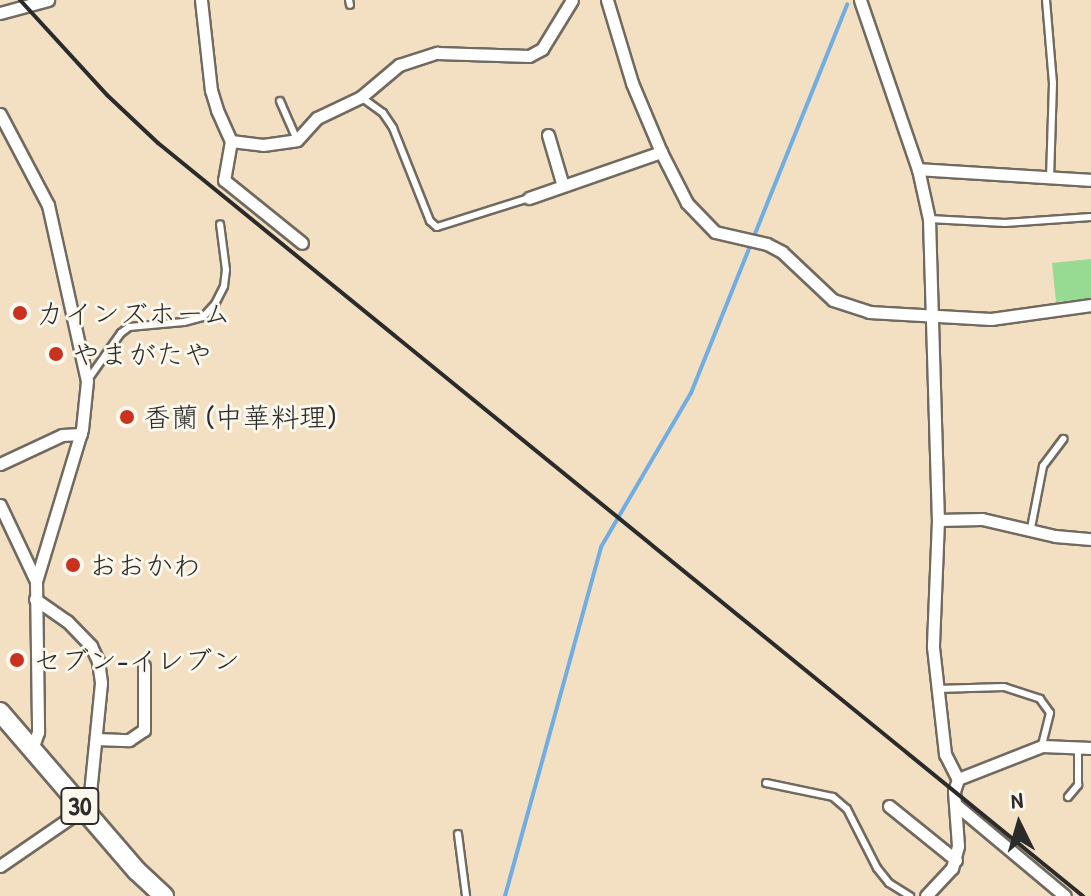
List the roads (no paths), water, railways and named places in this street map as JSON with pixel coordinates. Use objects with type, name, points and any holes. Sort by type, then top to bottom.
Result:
[{"type":"main road","name":"30","points":[[0,712],[137,871],[164,896]]},
{"type":"street","points":[[0,13],[48,0]]},
{"type":"street","points":[[201,0],[211,90],[231,141],[224,180],[302,243]]},
{"type":"street","points":[[231,141],[263,145],[297,140],[317,118],[361,97],[399,65],[437,53],[529,56],[542,49],[572,0]]},
{"type":"street","points":[[607,0],[632,83],[661,152],[687,203],[715,232],[767,244],[782,252],[833,300],[869,312],[933,318],[1013,318],[1091,305]]},
{"type":"street","points":[[860,0],[918,169],[929,219],[938,520],[933,647],[945,754],[958,779],[956,860],[926,896]]},
{"type":"street","points":[[0,114],[48,205],[87,381],[81,434],[36,581],[38,732],[32,749]]},
{"type":"street","points":[[548,135],[563,186]]},
{"type":"street","points":[[529,198],[661,152]]},
{"type":"street","points":[[918,169],[1091,180]]},
{"type":"street","points":[[0,464],[62,435],[81,434]]},
{"type":"street","points":[[0,505],[36,581]]},
{"type":"street","points":[[938,520],[982,519],[1055,536],[1091,539]]},
{"type":"street","points":[[0,866],[86,812],[96,739],[101,683],[98,661],[91,646],[67,621],[35,599]]},
{"type":"street","points":[[96,739],[129,740],[144,730],[144,666]]},
{"type":"street","points":[[958,779],[1042,746],[1085,747]]},
{"type":"street","points":[[955,804],[1065,896]]},
{"type":"street","points":[[889,806],[956,860]]},
{"type":"lane","points":[[1046,0],[1053,83],[1050,177]]},
{"type":"lane","points":[[361,97],[383,113],[393,128],[430,221],[437,227],[529,198]]},
{"type":"lane","points":[[280,101],[297,140]]},
{"type":"lane","points":[[929,219],[1005,223],[1091,217]]},
{"type":"lane","points":[[87,381],[121,333],[129,327],[184,322],[203,317],[215,304],[224,286],[226,270],[220,224]]},
{"type":"lane","points":[[1031,528],[1043,466],[1063,439]]},
{"type":"lane","points":[[937,689],[1004,687],[1040,699],[1050,713],[1042,746]]},
{"type":"lane","points":[[1068,797],[1078,785],[1085,747]]},
{"type":"lane","points":[[766,783],[833,797],[847,809],[877,868],[889,883],[910,896]]},
{"type":"lane","points":[[458,834],[466,896]]},
{"type":"waterway","points":[[505,896],[601,547],[691,393],[847,4]]},
{"type":"railway","points":[[20,0],[107,95],[158,143],[1083,896]]},
{"type":"place","name":"カインズホーム","points":[[20,313]]},
{"type":"place","name":"やまがたや","points":[[56,354]]},
{"type":"place","name":"香蘭 (中華料理)","points":[[127,417]]},
{"type":"place","name":"おおかわ","points":[[73,565]]},
{"type":"place","name":"セブン-イレブン","points":[[17,660]]}]
